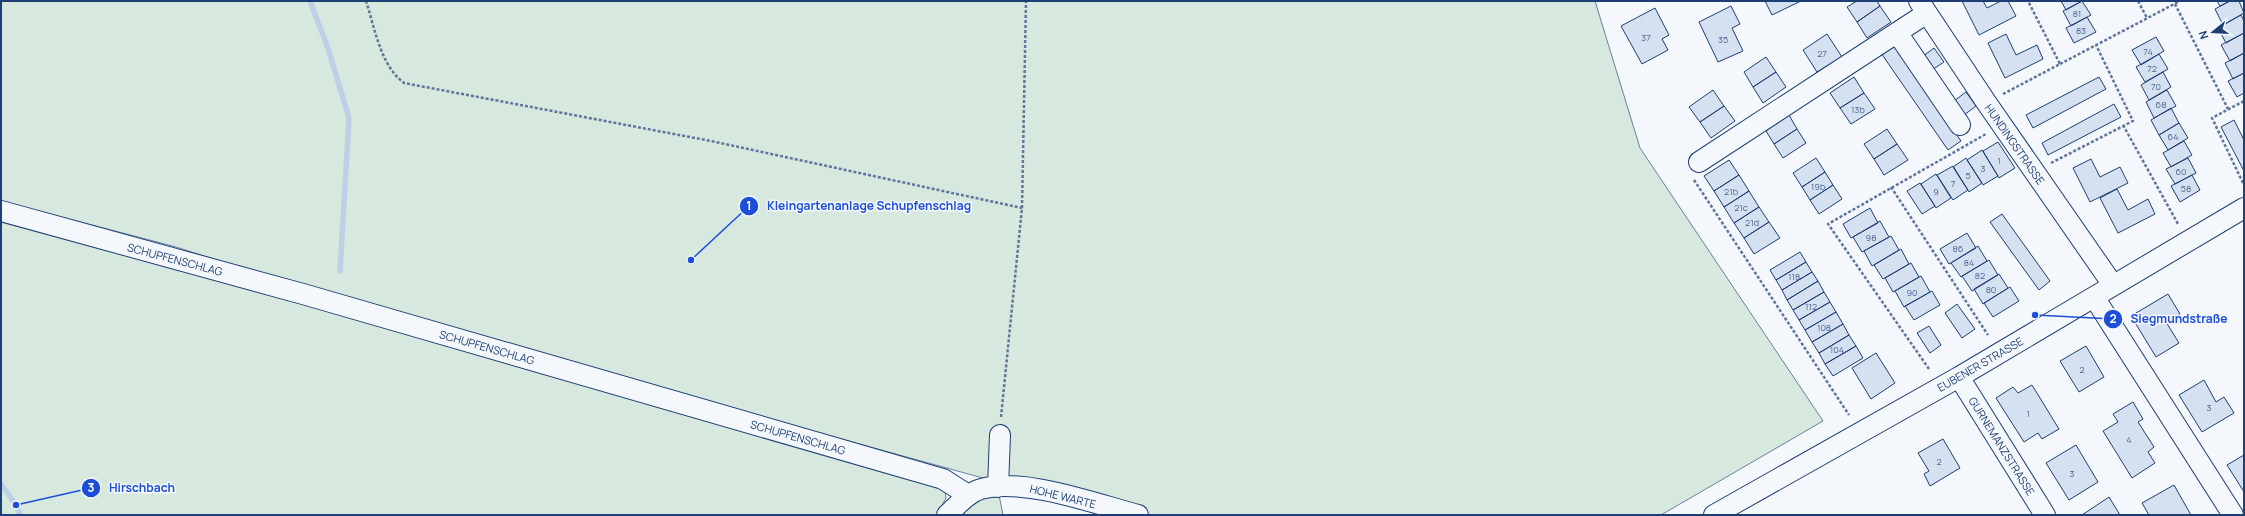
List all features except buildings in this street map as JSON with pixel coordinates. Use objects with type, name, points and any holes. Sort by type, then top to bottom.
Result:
[{"type":"street","points":[[1699,162],[1898,34],[1923,7]]},
{"type":"street","name":"HUNDINGSTRASSE","points":[[1923,7],[1986,102],[2114,285]]},
{"type":"street","points":[[1898,34],[1960,125]]},
{"type":"street","name":"EUBENER STRASSE","points":[[1714,515],[1960,377],[2244,208]]},
{"type":"street","name":"SCHUPFENSCHLAG","points":[[1,211],[303,294],[943,479],[968,495]]},
{"type":"street","points":[[2094,297],[2233,515]]},
{"type":"street","name":"GURNEMANZSTRASSE","points":[[1960,377],[2045,515]]},
{"type":"street","points":[[998,487],[1000,435]]},
{"type":"street","name":"HOHE WARTE","points":[[947,515],[968,495],[980,489],[1027,486],[1138,515]]},
{"type":"path","points":[[366,1],[380,48],[394,75],[404,82],[711,141],[1022,208]]},
{"type":"path","points":[[1000,435],[1022,208],[1026,1]]},
{"type":"path","points":[[2028,1],[2060,64]]},
{"type":"path","points":[[2138,1],[2147,18]]},
{"type":"path","points":[[1986,102],[2180,1]]},
{"type":"path","points":[[2175,4],[2228,109]]},
{"type":"path","points":[[2035,172],[2133,121],[2096,45]]},
{"type":"path","points":[[2243,183],[2212,118],[2244,101]]},
{"type":"path","points":[[1929,369],[1828,224],[2002,125]]},
{"type":"path","points":[[2123,126],[2178,224]]},
{"type":"path","points":[[1699,162],[1688,170],[1849,415]]},
{"type":"path","points":[[1891,187],[1988,335]]},
{"type":"shaded area","points":[[1,1],[1595,1],[1640,148],[1823,421],[1661,515],[1135,515],[998,487],[983,478],[368,309],[176,247],[1,201]]},
{"type":"shaded area","points":[[1,219],[944,483],[946,498],[937,515],[1,515]]},
{"type":"shaded area","points":[[999,495],[1003,515],[963,515],[973,501]]},
{"type":"waterway","points":[[310,1],[328,48],[349,118],[340,271]]},
{"type":"waterway","points":[[1,484],[16,505],[20,515]]},
{"type":"place","name":"Kleingartenanlage Schupfenschlag","points":[[691,260]]},
{"type":"place","name":"Siegmundstraße","points":[[2035,315]]},
{"type":"place","name":"Hirschbach","points":[[16,505]]}]
